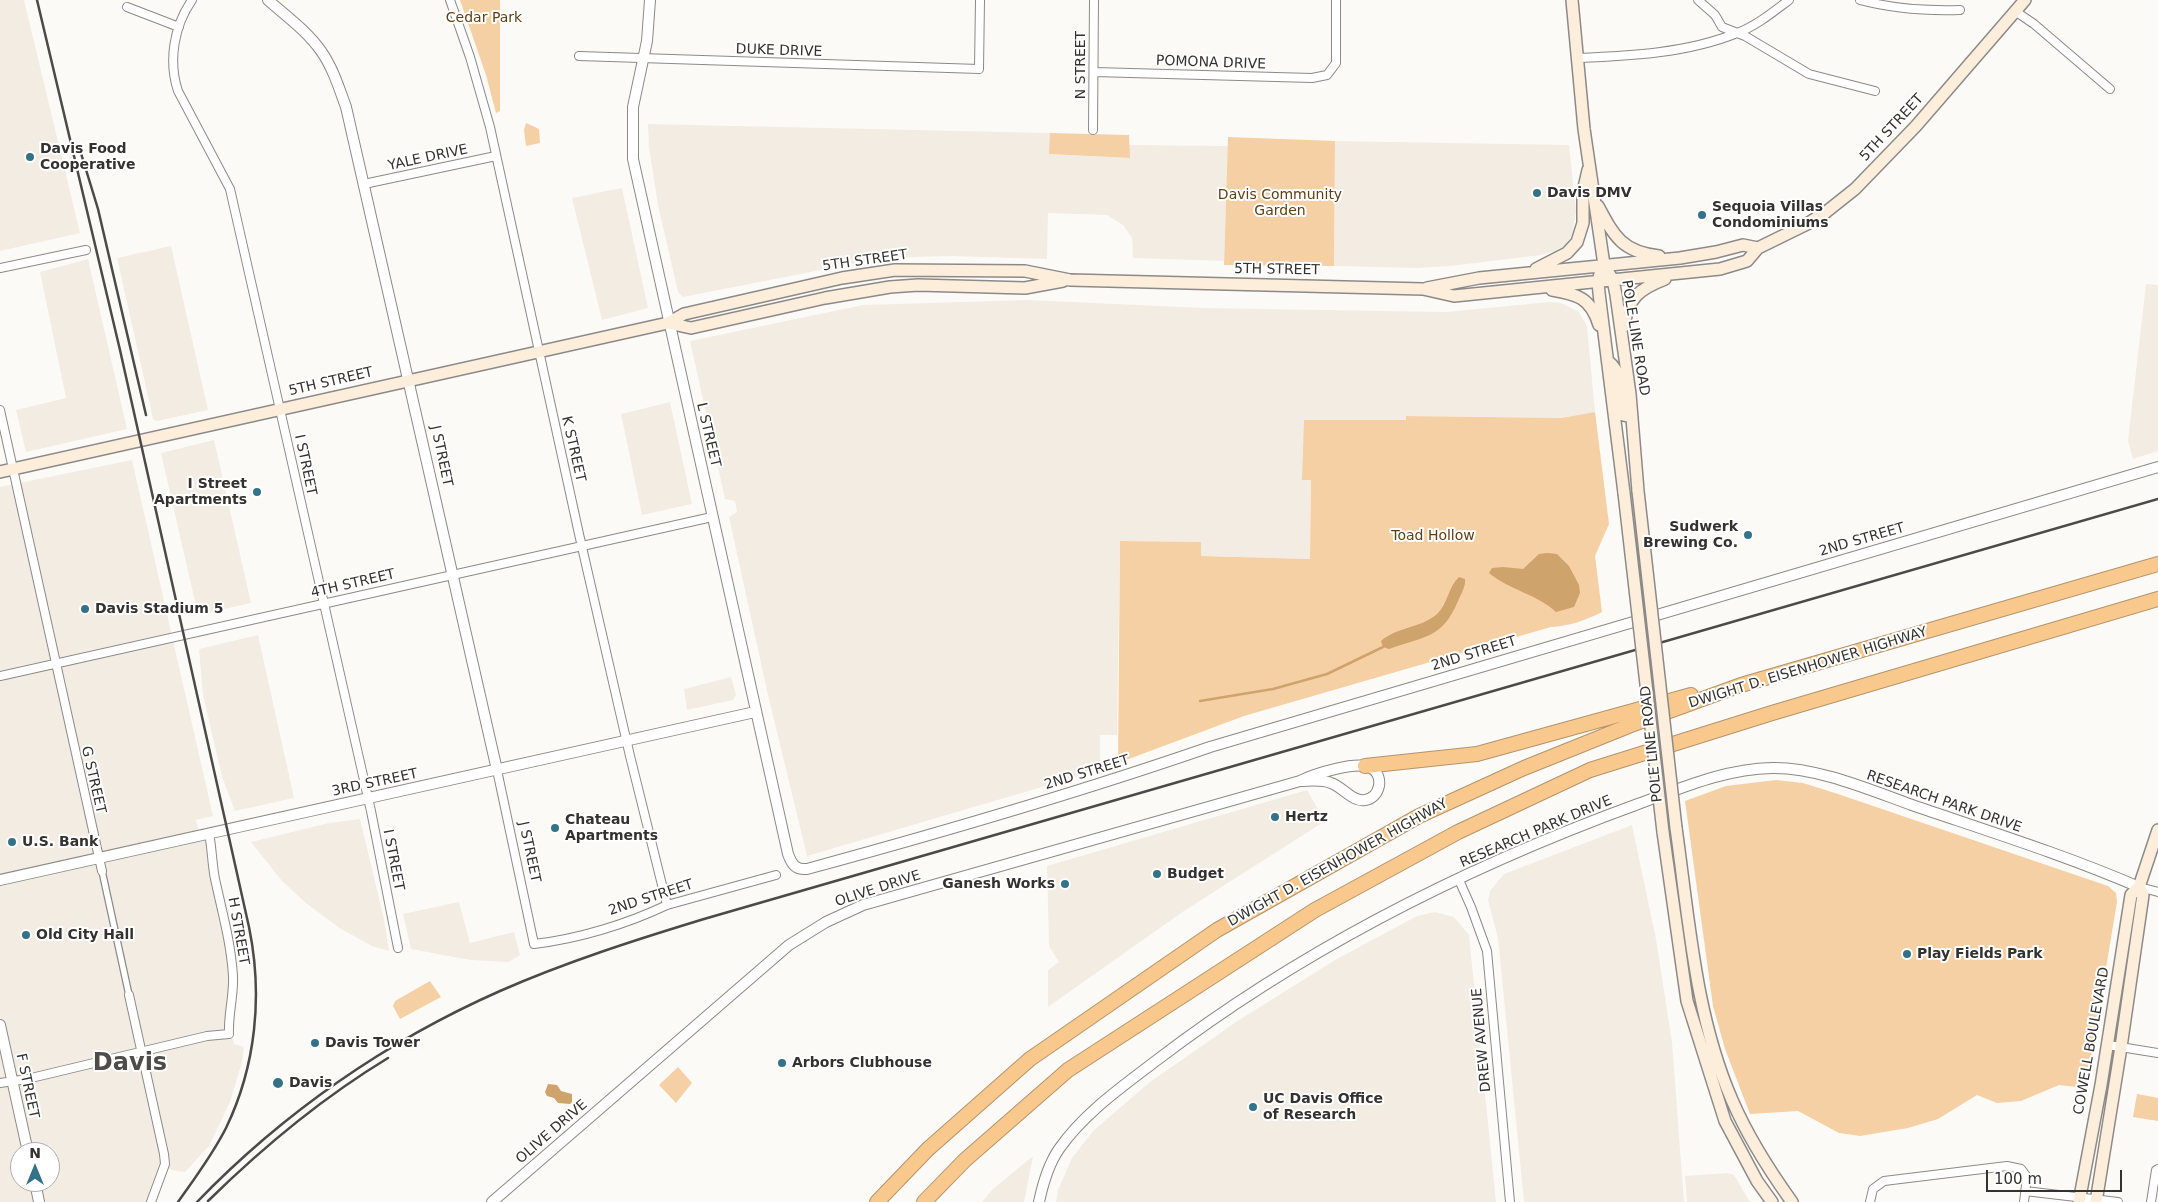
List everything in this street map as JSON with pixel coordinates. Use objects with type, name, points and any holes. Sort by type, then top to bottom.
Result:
[{"type":"highway","name":"DWIGHT D. EISENHOWER HIGHWAY","points":[[877,1202],[928,1149],[1030,1059],[1217,930],[1419,816],[1524,768],[1622,728],[1741,685],[2158,564]]},
{"type":"highway","points":[[924,1202],[965,1160],[1068,1070],[1315,910],[1458,832],[1590,770],[1772,713],[2158,599]]},
{"type":"highway","points":[[1365,766],[1477,754],[1673,699],[1741,685]]},
{"type":"highway","points":[[930,1202],[965,1160]]},
{"type":"main road","name":"POLE LINE ROAD","points":[[1572,0],[1589,165],[1604,265],[1613,280],[1623,340],[1676,828],[1700,998],[1717,1060],[1732,1100],[1752,1140],[1792,1202]]},
{"type":"main road","name":"5TH STREET","points":[[0,472],[668,323],[684,314],[842,278],[890,271],[910,269],[1026,271],[1070,280],[1423,289],[1454,296],[1679,274],[1720,268],[1747,261],[1758,248],[1808,224],[1855,189],[1916,126],[2025,0]]},
{"type":"main road","points":[[1528,273],[1555,261],[1578,242],[1583,223],[1582,192],[1589,165]]},
{"type":"main road","points":[[1595,200],[1614,235],[1629,248],[1650,255],[1680,258]]},
{"type":"main road","name":"5TH STREET","points":[[1423,289],[1470,279],[1680,258],[1716,252],[1743,244],[1758,248]]},
{"type":"main road","name":"POLE LINE ROAD","points":[[1604,265],[1598,281],[1663,832],[1687,1001],[1725,1121],[1757,1181],[1772,1202]]},
{"type":"main road","points":[[1623,340],[1627,309],[1633,298],[1650,285],[1679,274]]},
{"type":"main road","name":"5TH STREET","points":[[668,323],[691,328],[825,298],[890,287],[918,285],[1025,288],[1070,280]]},
{"type":"main road","points":[[1538,287],[1565,292],[1583,299],[1597,318],[1605,343]]},
{"type":"main road","points":[[1608,361],[1615,368],[1618,377],[1623,415],[1632,417]]},
{"type":"main road","name":"COWELL BOULEVARD","points":[[2079,1200],[2108,1045],[2131,895],[2139,887],[2158,830]]},
{"type":"main road","name":"COWELL BOULEVARD","points":[[2096,1201],[2143,895],[2139,887]]},
{"type":"street","name":"I STREET","points":[[192,0],[184,12],[172,58],[174,79],[178,91],[230,189],[367,798],[398,948]]},
{"type":"street","name":"J STREET","points":[[268,0],[301,29],[321,51],[335,78],[346,107],[497,770],[534,944]]},
{"type":"street","name":"K STREET","points":[[450,0],[470,57],[496,156],[582,546],[667,905]]},
{"type":"street","name":"L STREET","points":[[650,0],[647,41],[633,107],[634,159],[652,237],[668,323],[755,712],[788,854],[793,865],[798,869]]},
{"type":"street","name":"DUKE DRIVE","points":[[579,56],[979,69],[980,0]]},
{"type":"street","name":"N STREET","points":[[1093,130],[1094,0]]},
{"type":"street","name":"POMONA DRIVE","points":[[1094,72],[1312,78],[1327,75],[1336,63],[1336,0]]},
{"type":"street","points":[[1698,0],[1715,15],[1722,27],[1738,33],[1809,74],[1875,91]]},
{"type":"street","points":[[1578,58],[1680,49],[1738,33],[1765,18],[1789,0]]},
{"type":"street","points":[[1860,0],[1910,10],[1960,10]]},
{"type":"street","points":[[127,7],[179,28]]},
{"type":"street","points":[[2015,10],[2110,89]]},
{"type":"street","name":"YALE DRIVE","points":[[364,184],[496,156]]},
{"type":"street","points":[[0,268],[86,250]]},
{"type":"street","name":"G STREET","points":[[0,410],[164,1154],[163,1169],[151,1202]]},
{"type":"street","name":"2ND STREET","points":[[798,869],[808,869],[916,839],[1128,776],[1210,747],[2158,468]]},
{"type":"street","name":"4TH STREET","points":[[0,676],[712,517]]},
{"type":"street","name":"3RD STREET","points":[[0,880],[755,712]]},
{"type":"street","name":"OLIVE DRIVE","points":[[499,1200],[789,945],[826,922],[863,906],[1300,781],[1312,775],[1365,766],[1374,770],[1380,781],[1376,794],[1367,800],[1357,799],[1331,783],[1320,780],[1300,781]]},
{"type":"street","name":"RESEARCH PARK DRIVE","points":[[1039,1202],[1043,1183],[1051,1162],[1060,1147],[1098,1108],[1181,1042],[1292,970],[1378,920],[1518,852],[1607,816],[1719,775],[1747,769],[1776,768],[1817,774],[2004,837],[2139,887]]},
{"type":"street","name":"H STREET","points":[[142,1052],[207,1036],[229,1034],[228,1021],[233,980],[232,960],[215,878],[209,833]]},
{"type":"street","name":"2ND STREET","points":[[534,944],[574,938],[652,912],[667,905],[776,875]]},
{"type":"street","name":"DREW AVENUE","points":[[1459,880],[1487,951],[1510,1202]]},
{"type":"street","points":[[2139,887],[2158,892]]},
{"type":"street","name":"F STREET","points":[[0,1025],[26,1142]]},
{"type":"street","points":[[2108,1045],[2158,1053]]},
{"type":"street","points":[[0,1083],[142,1052]]},
{"type":"street","points":[[1870,1202],[1873,1189],[1884,1181],[2007,1166],[2014,1166],[2024,1172],[2027,1177],[2024,1202]]},
{"type":"street","points":[[2151,1202],[2156,1170],[2158,1169]]},
{"type":"street","points":[[2026,1191],[2079,1200],[2118,1202]]},
{"type":"shaded area","points":[[0,0],[24,0],[80,233],[0,251]]},
{"type":"shaded area","points":[[648,124],[1050,133],[1050,154],[1129,158],[1129,145],[1228,146],[1224,261],[1133,258],[1132,238],[1123,225],[1107,215],[1048,213],[1047,259],[950,256],[882,258],[683,297],[678,292],[658,205],[649,147]]},
{"type":"shaded area","points":[[1335,141],[1569,145],[1576,211],[1572,235],[1565,245],[1555,251],[1541,255],[1417,268],[1334,266]]},
{"type":"shaded area","points":[[622,188],[648,308],[602,320],[572,198]]},
{"type":"shaded area","points":[[171,246],[208,410],[157,421],[153,419],[117,258]]},
{"type":"shaded area","points":[[88,259],[127,429],[26,452],[16,410],[66,398],[40,272]]},
{"type":"shaded area","points":[[2146,284],[2158,285],[2158,451],[2133,459],[2128,441]]},
{"type":"shaded area","points":[[1027,300],[1205,308],[1446,312],[1549,302],[1561,303],[1579,312],[1587,326],[1595,412],[1561,418],[1407,416],[1406,420],[1302,479],[1311,480],[1310,559],[1201,556],[1201,542],[1120,541],[1117,735],[1100,735],[1100,770],[807,856],[768,695],[729,517],[737,512],[735,501],[725,499],[690,341],[863,305]]},
{"type":"shaded area","points":[[670,402],[692,504],[642,515],[621,414]]},
{"type":"shaded area","points":[[214,440],[251,603],[198,615],[161,453]]},
{"type":"shaded area","points":[[132,460],[213,816],[196,820],[200,835],[209,833],[233,980],[228,1021],[234,1044],[244,1047],[242,1062],[230,1102],[209,1146],[185,1172],[160,1168],[150,1202],[0,1202],[0,487]]},
{"type":"shaded area","points":[[1539,554],[1557,554],[1569,566],[1579,585],[1580,593],[1574,607],[1556,612],[1489,573],[1492,568],[1523,569]]},
{"type":"shaded area","points":[[1459,577],[1465,579],[1465,584],[1446,623],[1422,638],[1389,649],[1383,647],[1381,641],[1387,636],[1431,619],[1437,614]]},
{"type":"shaded area","points":[[258,635],[294,798],[235,811],[222,777],[203,695],[199,649]]},
{"type":"shaded area","points":[[731,677],[736,695],[733,700],[687,710],[684,689]]},
{"type":"shaded area","points":[[1307,790],[1325,821],[1181,913],[1048,1007],[1048,970],[1059,962],[1049,946],[1047,866]]},
{"type":"shaded area","points":[[360,819],[384,919],[389,951],[372,946],[341,929],[307,904],[282,881],[251,842],[329,823]]},
{"type":"shaded area","points":[[1632,825],[1656,939],[1672,1042],[1684,1202],[1524,1202],[1498,938],[1488,900],[1490,891],[1504,874]]},
{"type":"shaded area","points":[[459,902],[470,943],[514,932],[520,955],[509,962],[470,960],[411,949],[403,914]]},
{"type":"shaded area","points":[[1435,912],[1454,917],[1469,935],[1496,1202],[1056,1202],[1058,1190],[1072,1158],[1094,1130],[1150,1082],[1239,1020],[1335,960],[1417,916]]},
{"type":"shaded area","points":[[548,1084],[557,1085],[561,1091],[572,1094],[572,1102],[570,1104],[558,1103],[554,1098],[547,1096],[545,1092]]},
{"type":"shaded area","points":[[1033,1156],[1024,1202],[982,1202],[993,1189]]},
{"type":"shaded area","points":[[1728,1173],[1734,1175],[1750,1202],[1687,1202],[1685,1176]]},
{"type":"green space","name":"Cedar Park","points":[[460,0],[500,0],[500,111],[496,113],[486,75]]},
{"type":"green space","points":[[526,123],[539,129],[540,143],[526,146],[524,130]]},
{"type":"green space","points":[[1050,133],[1129,135],[1130,158],[1049,154]]},
{"type":"green space","name":"Davis Community Garden","points":[[1228,137],[1335,141],[1334,266],[1224,265]]},
{"type":"green space","name":"Toad Hollow","points":[[1595,412],[1609,524],[1595,556],[1602,612],[1578,622],[1551,627],[1244,716],[1118,763],[1120,541],[1201,542],[1201,556],[1310,559],[1311,480],[1302,480],[1304,420],[1406,420],[1406,416],[1561,418]]},
{"type":"green space","name":"Play Fields Park","points":[[1776,780],[1803,783],[1835,793],[2108,886],[2116,893],[2117,902],[2086,1088],[2059,1085],[2021,1101],[1997,1103],[1977,1095],[1938,1119],[1908,1128],[1860,1136],[1839,1133],[1798,1111],[1750,1114],[1725,1049],[1713,1006],[1685,801],[1726,786]]},
{"type":"green space","points":[[430,981],[441,997],[400,1019],[393,1006],[395,1001]]},
{"type":"green space","points":[[678,1067],[692,1083],[676,1103],[659,1085]]},
{"type":"green space","points":[[2137,1094],[2158,1098],[2158,1121],[2133,1117]]},
{"type":"waterway","points":[[1200,701],[1273,689],[1327,674],[1383,647]]},
{"type":"railway","points":[[37,0],[120,350],[249,927],[256,978],[254,1030],[244,1080],[236,1104],[221,1138],[204,1166],[178,1202]]},
{"type":"railway","points":[[80,150],[98,209],[146,415]]},
{"type":"railway","points":[[197,1202],[230,1169],[301,1109],[377,1056],[458,1011],[525,980],[575,961],[704,919],[2158,499]]},
{"type":"railway","points":[[208,1201],[294,1124],[364,1073],[388,1058]]},
{"type":"place","name":"Davis Food Cooperative","points":[[30,157]]},
{"type":"place","name":"Davis DMV","points":[[1537,193]]},
{"type":"place","name":"Sequoia Villas Condominiums","points":[[1702,215]]},
{"type":"place","name":"I Street Apartments","points":[[257,492]]},
{"type":"place","name":"Sudwerk Brewing Co.","points":[[1748,535]]},
{"type":"place","name":"Davis Stadium 5","points":[[85,609]]},
{"type":"place","name":"Hertz","points":[[1275,817]]},
{"type":"place","name":"Chateau Apartments","points":[[555,828]]},
{"type":"place","name":"U.S. Bank","points":[[12,842]]},
{"type":"place","name":"Budget","points":[[1157,874]]},
{"type":"place","name":"Ganesh Works","points":[[1065,884]]},
{"type":"place","name":"Old City Hall","points":[[26,935]]},
{"type":"place","name":"Play Fields Park","points":[[1907,954]]},
{"type":"place","name":"Davis Tower","points":[[315,1043]]},
{"type":"place","name":"Arbors Clubhouse","points":[[782,1063]]},
{"type":"place","name":"Davis","points":[[278,1083]]},
{"type":"place","name":"UC Davis Office of Research","points":[[1253,1107]]},
{"type":"district","name":"Davis","points":[[130,1064]]}]
